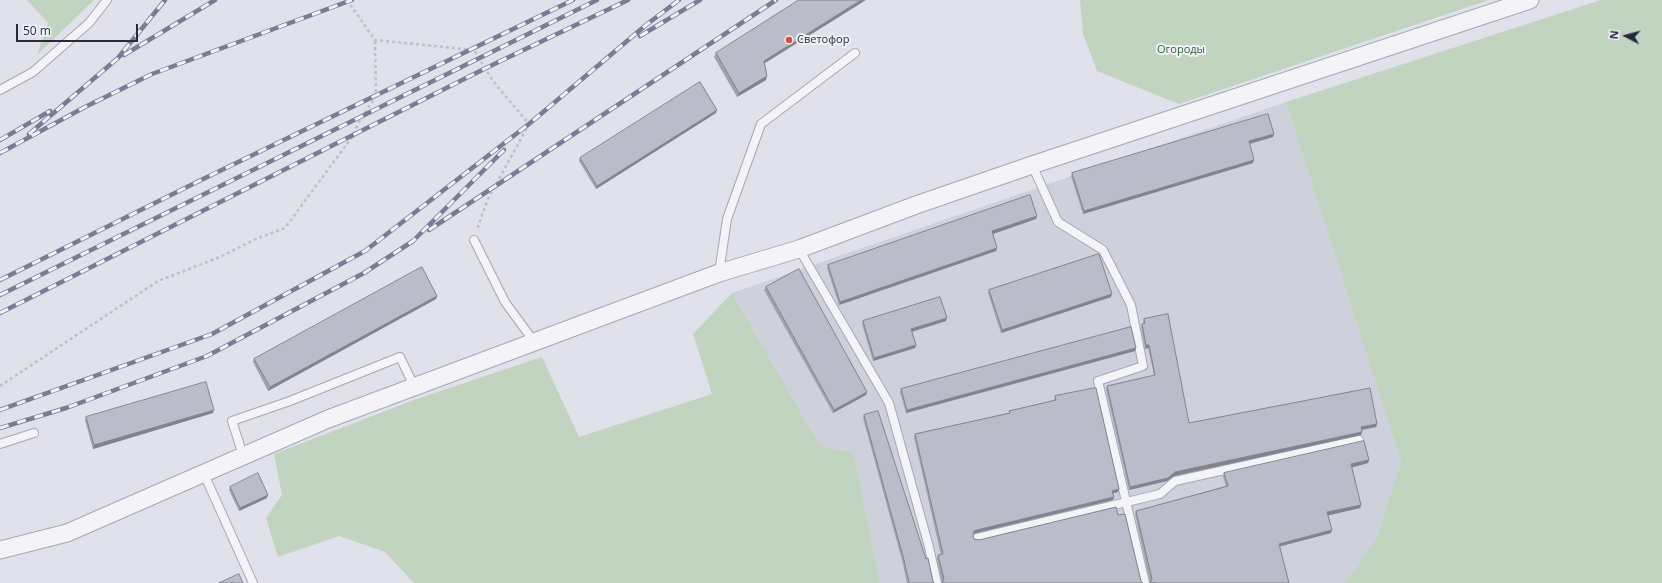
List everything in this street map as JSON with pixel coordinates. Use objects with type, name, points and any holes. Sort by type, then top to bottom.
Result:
[{"type":"street","points":[[0,550],[67,533],[328,419],[414,386],[535,343],[719,273],[799,249],[916,205],[1032,165],[1530,0]]},
{"type":"lane","points":[[0,90],[33,72],[89,23],[107,0]]},
{"type":"lane","points":[[719,273],[727,219],[761,124],[855,53]]},
{"type":"lane","points":[[1032,165],[1058,222],[1103,250],[1131,305],[1143,366],[1098,381],[1145,583]]},
{"type":"lane","points":[[474,240],[505,302],[535,343]]},
{"type":"lane","points":[[799,249],[888,403],[929,547],[937,583]]},
{"type":"lane","points":[[243,455],[232,422],[290,401],[400,357],[414,386]]},
{"type":"lane","points":[[0,444],[34,433]]},
{"type":"lane","points":[[976,538],[1160,494],[1175,481],[1359,440]]},
{"type":"lane","points":[[204,474],[253,583]]},
{"type":"path","points":[[0,386],[158,281],[220,257],[256,239],[285,228],[352,137],[361,118],[376,96],[376,40],[348,0]]},
{"type":"path","points":[[376,40],[474,50],[493,80],[529,124],[487,201],[474,240]]},
{"type":"shaded area","points":[[1286,102],[1401,462],[1377,537],[1346,583],[880,583],[854,452],[821,447],[732,293]]},
{"type":"green space","points":[[27,0],[94,0],[37,55],[48,23]]},
{"type":"green space","name":"Огороды","points":[[1080,0],[1489,0],[1179,104],[1097,71],[1083,34]]},
{"type":"green space","points":[[1601,0],[1662,0],[1662,583],[1346,583],[1377,537],[1401,462],[1286,102]]},
{"type":"green space","points":[[732,293],[821,447],[854,452],[880,583],[414,583],[385,552],[339,536],[278,557],[266,518],[282,495],[274,454],[414,400],[542,357],[579,437],[712,394],[693,334]]},
{"type":"building","points":[[799,0],[861,0],[764,61],[767,76],[739,93],[716,53]]},
{"type":"building","points":[[700,82],[717,110],[597,186],[580,158]]},
{"type":"building","points":[[1268,114],[1274,134],[1249,141],[1254,160],[1084,211],[1072,173]]},
{"type":"building","points":[[1030,195],[1037,216],[992,231],[997,248],[840,302],[828,265]]},
{"type":"building","points":[[1099,254],[1112,294],[1002,330],[989,290]]},
{"type":"building","points":[[422,267],[437,296],[270,387],[254,359]]},
{"type":"building","points":[[799,269],[867,392],[834,410],[766,287]]},
{"type":"building","points":[[940,297],[947,318],[911,329],[916,345],[874,358],[863,321]]},
{"type":"building","points":[[1168,314],[1189,423],[1370,388],[1377,424],[1361,427],[1362,432],[1175,472],[1168,478],[1130,487],[1107,386],[1155,375],[1149,345],[1146,345],[1142,324],[1145,323],[1144,319]]},
{"type":"building","points":[[1131,327],[1136,348],[907,410],[901,389]]},
{"type":"building","points":[[206,382],[214,410],[94,445],[86,417]]},
{"type":"building","points":[[1096,388],[1119,489],[1112,491],[1114,497],[977,530],[974,531],[973,536],[974,539],[979,540],[1116,507],[1118,515],[1125,514],[1141,581],[1143,583],[942,583],[944,579],[938,555],[943,554],[915,434],[1010,413],[1009,411],[1056,400],[1055,396]]},
{"type":"building","points":[[878,411],[926,559],[928,558],[934,583],[909,583],[864,415]]},
{"type":"building","points":[[1364,441],[1369,460],[1351,464],[1361,505],[1327,512],[1332,530],[1279,544],[1289,583],[1150,583],[1152,579],[1136,511],[1228,486],[1224,473]]},
{"type":"building","points":[[258,473],[268,495],[240,508],[230,487]]},
{"type":"building","points":[[239,574],[243,583],[219,583]]},
{"type":"railway","points":[[29,134],[118,58],[165,0]]},
{"type":"railway","points":[[124,55],[215,0]]},
{"type":"railway","points":[[0,153],[85,107],[152,74],[352,0]]},
{"type":"railway","points":[[0,280],[199,181],[573,0]]},
{"type":"railway","points":[[0,295],[597,0]]},
{"type":"railway","points":[[0,313],[486,68],[628,0]]},
{"type":"railway","points":[[0,410],[212,334],[365,251],[529,124],[646,25],[679,0]]},
{"type":"railway","points":[[640,36],[700,0]]},
{"type":"railway","points":[[429,230],[776,0]]},
{"type":"railway","points":[[0,140],[50,111]]},
{"type":"railway","points":[[0,428],[66,408],[207,356],[364,273],[413,241],[504,150]]},
{"type":"place","name":"Светофор","points":[[789,40]]}]
